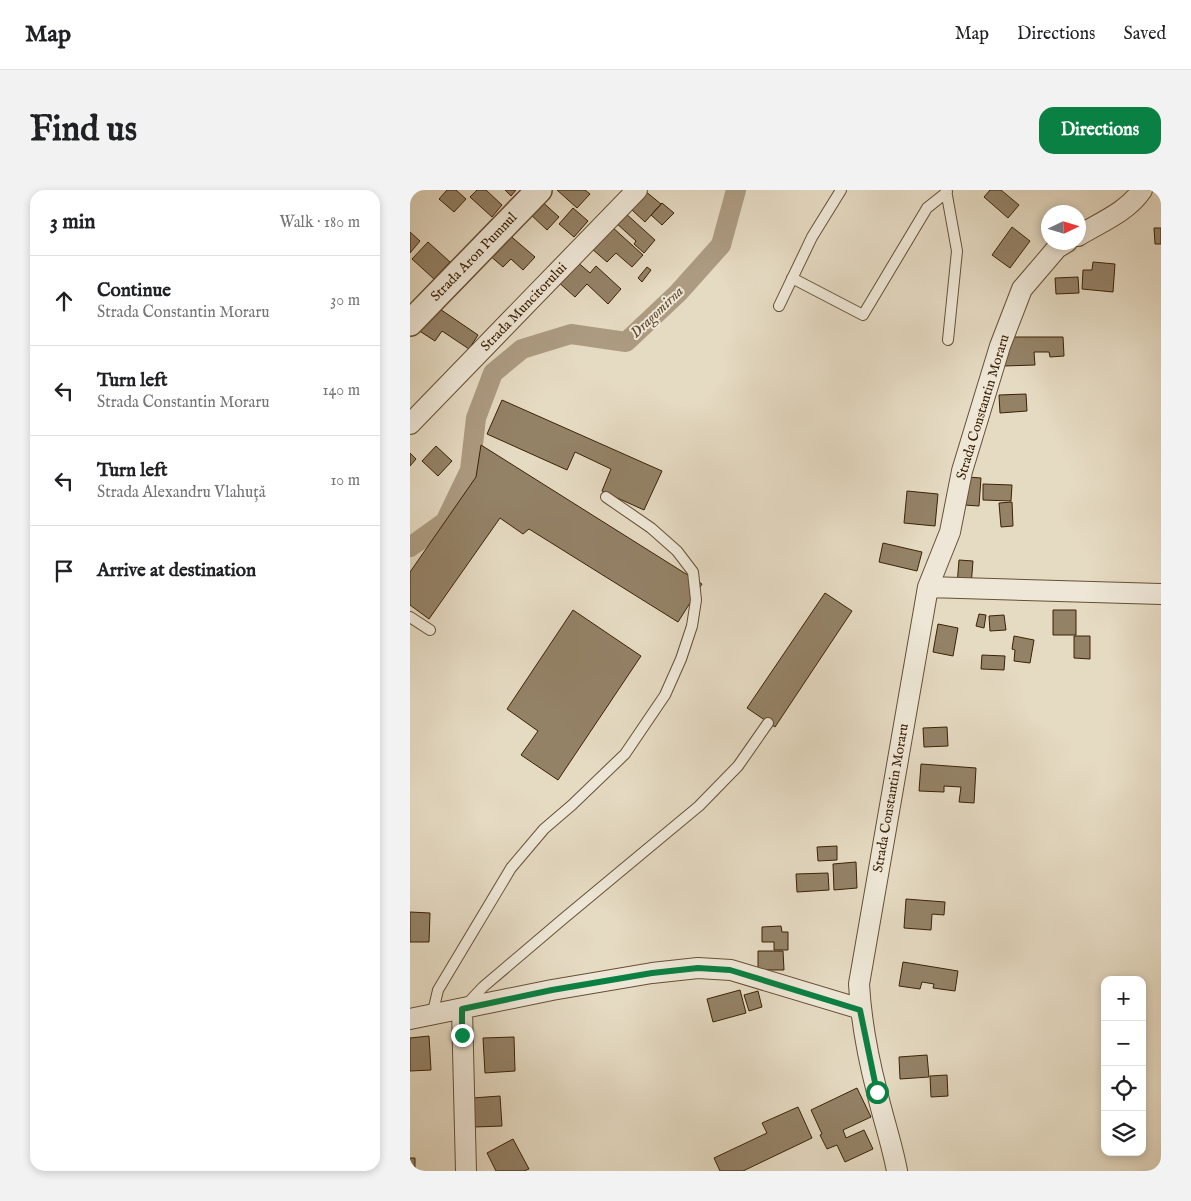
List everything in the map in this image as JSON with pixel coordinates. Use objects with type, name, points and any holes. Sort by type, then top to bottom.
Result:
[{"type":"street","name":"Strada Aron Pumnul","points":[[410,323],[539,190]]},
{"type":"street","name":"Strada Muncitorului","points":[[410,424],[637,190]]},
{"type":"street","points":[[1086,231],[1122,211],[1135,200],[1142,190]]},
{"type":"street","name":"Strada Constantin Moraru","points":[[897,1171],[891,1141],[877,1092],[860,1010],[859,984],[928,587],[950,532],[962,471],[1000,346],[1022,290],[1055,250]]},
{"type":"street","points":[[928,587],[1161,594]]},
{"type":"street","points":[[410,1019],[552,990],[652,973],[698,968],[730,970],[860,1010]]},
{"type":"street","points":[[462,1009],[466,1171]]},
{"type":"lane","points":[[779,306],[812,237],[841,190]]},
{"type":"lane","points":[[792,278],[863,315],[927,208],[946,191]]},
{"type":"lane","points":[[946,191],[956,252],[948,340]]},
{"type":"lane","points":[[432,1016],[438,990],[511,868],[544,829],[625,754],[665,695],[681,659],[692,626],[696,600],[693,572],[677,551],[652,528],[606,497]]},
{"type":"lane","points":[[410,616],[430,630]]},
{"type":"lane","points":[[462,1009],[483,988],[563,918],[699,806],[738,766],[768,724]]},
{"type":"building","points":[[447,190],[456,190],[466,199],[454,212],[439,199]]},
{"type":"building","points":[[477,190],[486,190],[502,205],[492,217],[470,197]]},
{"type":"building","points":[[505,190],[516,190],[511,196]]},
{"type":"building","points":[[557,190],[585,190],[590,194],[577,208]]},
{"type":"building","points":[[990,190],[1001,190],[1019,205],[1008,218],[984,197]]},
{"type":"building","points":[[645,191],[661,204],[645,222],[632,210],[640,201],[638,198]]},
{"type":"building","points":[[538,198],[559,217],[547,230],[527,211]]},
{"type":"building","points":[[662,203],[674,213],[662,225],[651,215]]},
{"type":"building","points":[[573,208],[588,221],[574,237],[559,224]]},
{"type":"building","points":[[624,212],[655,240],[644,253],[634,244],[636,241],[615,222]]},
{"type":"building","points":[[611,226],[643,255],[632,267],[616,253],[607,262],[591,248]]},
{"type":"building","points":[[1012,227],[1030,241],[1010,268],[992,255]]},
{"type":"building","points":[[1154,228],[1161,228],[1161,244],[1155,244]]},
{"type":"building","points":[[410,232],[420,241],[410,253]]},
{"type":"building","points":[[507,233],[535,257],[523,270],[511,259],[503,267],[488,254]]},
{"type":"building","points":[[428,242],[450,262],[434,279],[412,259]]},
{"type":"building","points":[[575,260],[590,273],[596,266],[621,289],[608,304],[587,284],[575,297],[556,280]]},
{"type":"building","points":[[1093,262],[1115,264],[1113,292],[1082,289],[1083,270],[1092,270]]},
{"type":"building","points":[[647,267],[651,270],[642,282],[638,278]]},
{"type":"building","points":[[1078,277],[1079,293],[1056,294],[1055,278]]},
{"type":"building","points":[[434,305],[478,335],[469,349],[442,331],[435,341],[418,330]]},
{"type":"building","points":[[1007,337],[1063,337],[1064,356],[1050,357],[1049,352],[1034,352],[1035,365],[1004,366]]},
{"type":"building","points":[[1026,394],[1027,411],[1000,413],[999,395]]},
{"type":"building","points":[[502,400],[662,471],[644,510],[602,491],[611,469],[575,452],[567,470],[487,434]]},
{"type":"building","points":[[481,445],[702,584],[678,622],[529,529],[523,534],[500,518],[429,619],[410,605],[410,572],[476,477]]},
{"type":"building","points":[[436,446],[452,461],[438,476],[422,461]]},
{"type":"building","points":[[410,453],[416,459],[410,466]]},
{"type":"building","points":[[967,477],[981,478],[979,506],[964,505]]},
{"type":"building","points":[[983,484],[1012,485],[1011,501],[983,500]]},
{"type":"building","points":[[907,491],[938,494],[935,526],[904,523]]},
{"type":"building","points":[[1012,502],[1013,526],[1001,527],[999,503]]},
{"type":"building","points":[[883,543],[922,552],[917,571],[879,562]]},
{"type":"building","points":[[959,560],[973,561],[971,586],[957,585]]},
{"type":"building","points":[[825,593],[852,611],[775,727],[747,708]]},
{"type":"building","points":[[573,610],[641,656],[558,780],[521,755],[538,731],[507,709]]},
{"type":"building","points":[[1053,610],[1076,610],[1076,635],[1053,635]]},
{"type":"building","points":[[979,614],[986,615],[984,628],[976,626]]},
{"type":"building","points":[[1004,615],[1006,630],[990,631],[989,616]]},
{"type":"building","points":[[938,624],[958,628],[953,656],[933,652]]},
{"type":"building","points":[[1014,636],[1034,640],[1030,663],[1014,661],[1015,650],[1012,649]]},
{"type":"building","points":[[1074,636],[1090,636],[1090,659],[1074,658]]},
{"type":"building","points":[[982,655],[1005,656],[1004,670],[981,669]]},
{"type":"building","points":[[947,727],[948,746],[924,747],[923,728]]},
{"type":"building","points":[[921,764],[976,768],[974,803],[959,802],[961,787],[944,786],[944,792],[919,791]]},
{"type":"building","points":[[837,846],[837,860],[818,861],[817,847]]},
{"type":"building","points":[[856,862],[857,888],[834,890],[833,864]]},
{"type":"building","points":[[828,873],[829,890],[797,892],[796,874]]},
{"type":"building","points":[[906,899],[945,902],[944,915],[932,914],[931,930],[904,928]]},
{"type":"building","points":[[410,912],[430,913],[429,942],[410,942]]},
{"type":"building","points":[[781,926],[782,932],[788,932],[788,950],[774,950],[774,942],[762,942],[762,927]]},
{"type":"building","points":[[758,951],[783,951],[784,970],[758,970]]},
{"type":"building","points":[[903,962],[958,971],[955,991],[933,988],[934,984],[922,982],[920,989],[899,986]]},
{"type":"building","points":[[740,990],[746,1013],[713,1022],[707,999]]},
{"type":"building","points":[[758,991],[762,1007],[749,1011],[744,995]]},
{"type":"building","points":[[429,1036],[431,1070],[410,1071],[410,1038]]},
{"type":"building","points":[[514,1037],[515,1071],[485,1073],[483,1038]]},
{"type":"building","points":[[927,1055],[929,1077],[900,1079],[899,1057]]},
{"type":"building","points":[[947,1075],[948,1096],[931,1097],[930,1076]]},
{"type":"building","points":[[857,1088],[871,1117],[843,1130],[846,1138],[864,1130],[873,1149],[845,1162],[837,1145],[827,1149],[811,1110]]},
{"type":"building","points":[[500,1096],[502,1126],[474,1127],[472,1098]]},
{"type":"building","points":[[798,1107],[812,1138],[743,1171],[720,1171],[714,1158],[767,1133],[762,1123]]},
{"type":"building","points":[[513,1139],[529,1169],[524,1171],[496,1171],[487,1153]]},
{"type":"building","points":[[410,1158],[415,1158],[415,1171],[410,1171]]},
{"type":"waterway","name":"Dragomirna","points":[[410,547],[445,522],[470,470],[476,418],[493,373],[522,349],[571,334],[626,342],[678,293],[721,245],[736,190]]},
{"type":"route","points":[[462,1035],[462,1009],[552,990],[652,973],[698,968],[730,970],[860,1010],[877,1092]]}]
